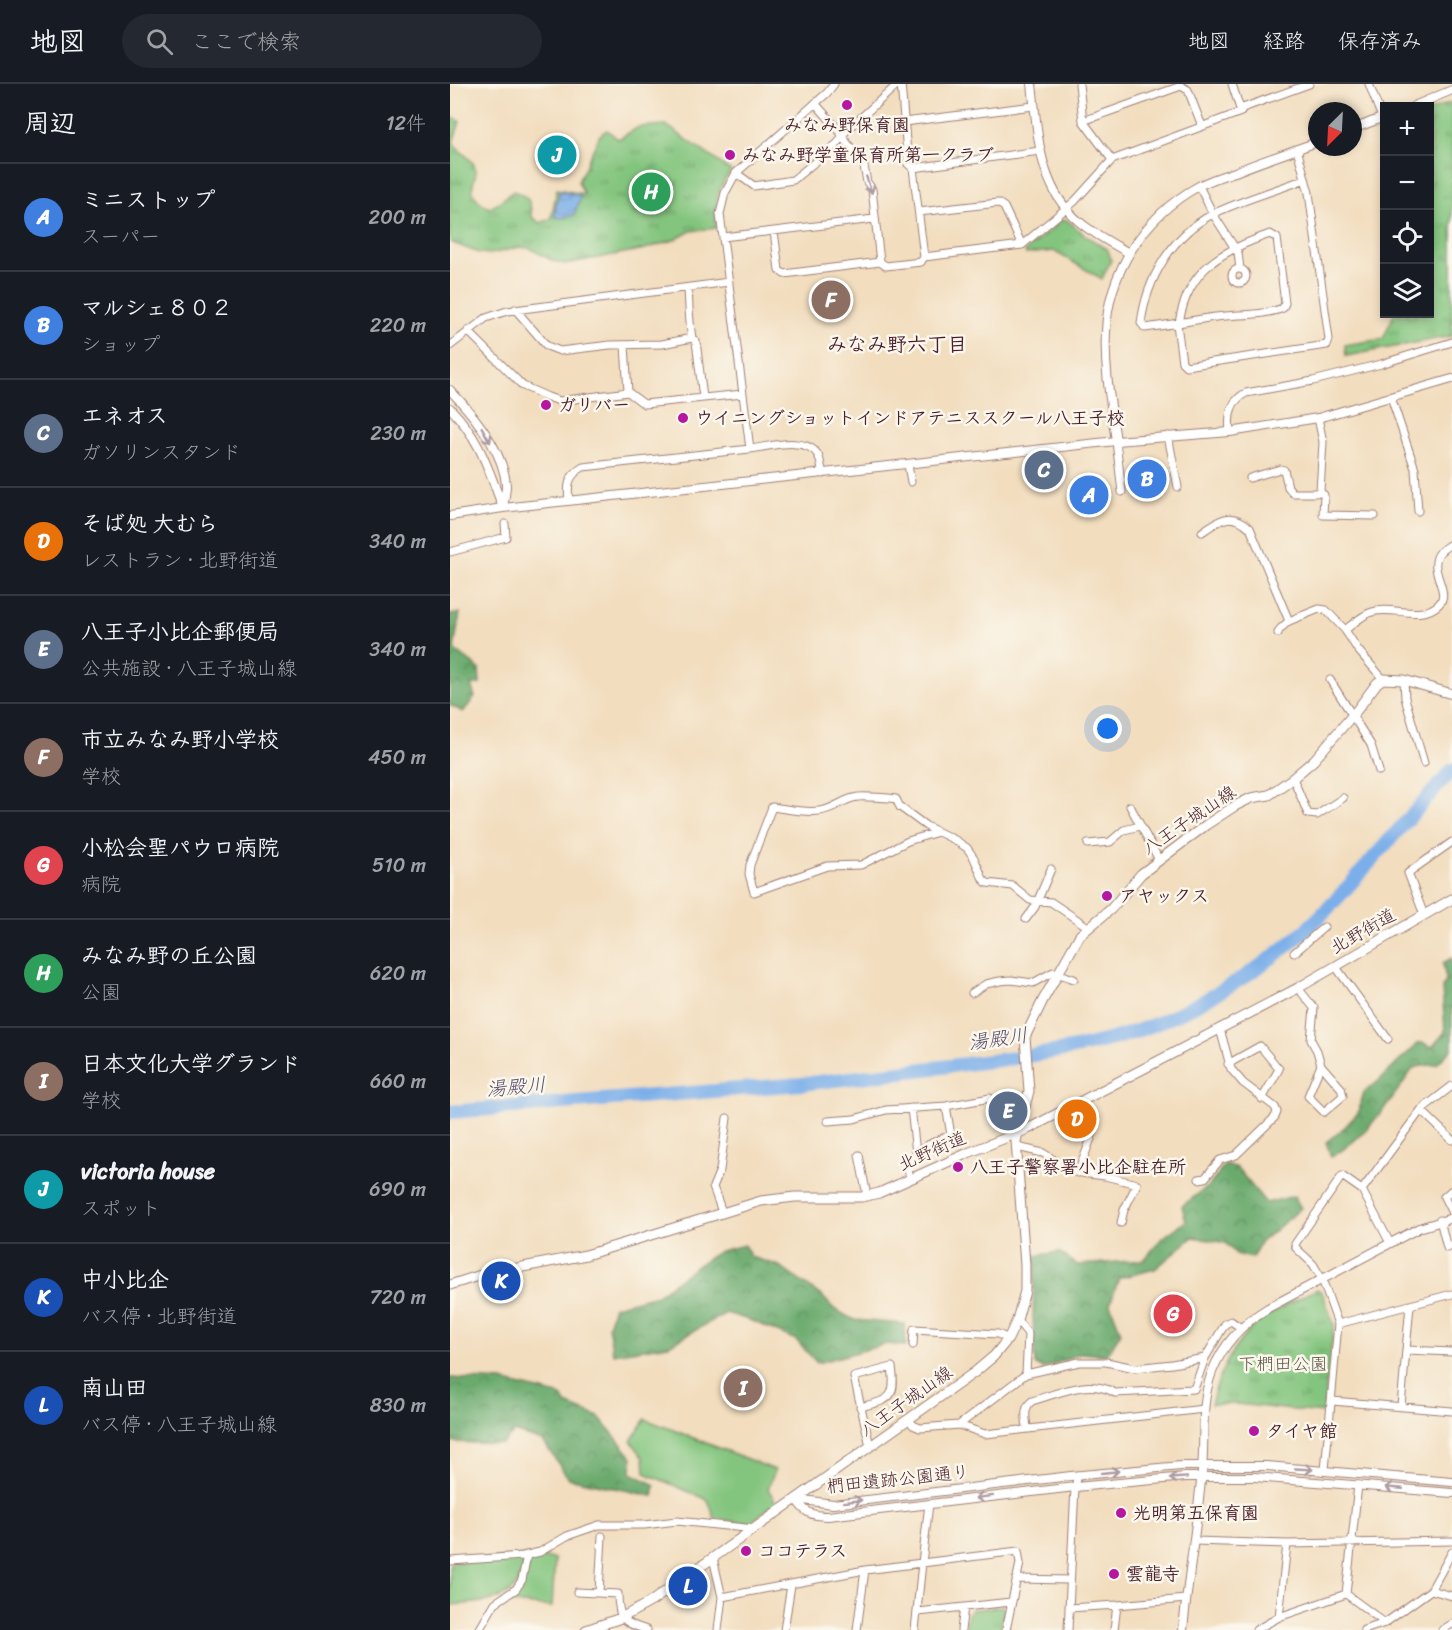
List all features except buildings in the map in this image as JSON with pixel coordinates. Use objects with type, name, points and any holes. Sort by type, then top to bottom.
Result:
[{"type":"main road","points":[[1383,679],[1404,680],[1452,694]]},
{"type":"main road","name":"八王子城山線","points":[[586,1630],[621,1618],[652,1601],[985,1364],[1008,1338],[1017,1320],[1026,1278],[1016,1135],[1029,1096],[1024,1044],[1028,1028],[1058,972],[1078,938],[1111,909],[1141,874],[1235,806],[1247,799],[1269,795],[1293,778],[1314,760],[1352,716],[1372,688],[1383,679]]},
{"type":"main road","name":"北野街道","points":[[450,1285],[481,1275],[586,1255],[722,1212],[780,1198],[867,1196],[1016,1135],[1298,988],[1452,899]]},
{"type":"street","points":[[750,449],[720,220],[721,205],[726,189],[736,173],[834,84]]},
{"type":"street","points":[[736,173],[753,186],[791,182],[838,143],[899,84]]},
{"type":"street","points":[[774,231],[779,270],[784,274],[880,262],[886,266],[921,262],[924,257],[919,213],[913,168],[908,164],[899,84]]},
{"type":"street","points":[[1032,84],[1040,151],[1050,185],[1066,208],[1088,228],[1129,253]]},
{"type":"street","points":[[1079,84],[1083,121],[1112,160]]},
{"type":"street","points":[[924,257],[1022,245],[1066,208],[1112,160],[1241,112],[1232,84]]},
{"type":"street","points":[[1240,109],[1309,84]]},
{"type":"street","points":[[1369,84],[1380,111]]},
{"type":"street","points":[[1083,121],[1181,86],[1188,90],[1202,126]]},
{"type":"street","points":[[1424,102],[1452,90]]},
{"type":"street","points":[[815,103],[864,164],[867,182],[872,189],[880,262]]},
{"type":"street","points":[[904,122],[1034,106]]},
{"type":"street","points":[[1362,126],[1380,119]]},
{"type":"street","points":[[1122,492],[1107,368],[1106,332],[1111,299],[1129,253],[1161,213],[1199,186],[1308,145]]},
{"type":"street","points":[[1296,149],[1305,179],[1309,193],[1329,339],[1327,345],[1186,366],[1182,362],[1178,324],[1186,297],[1199,274],[1235,247],[1270,234],[1275,236],[1284,306],[1281,309],[1178,324],[1145,328],[1141,325],[1143,304],[1159,267],[1186,233],[1213,214],[1305,179]]},
{"type":"street","points":[[913,168],[1040,151]]},
{"type":"street","points":[[1199,186],[1213,214],[1235,247],[1240,258],[1240,269]]},
{"type":"street","points":[[919,213],[998,203],[1004,207],[1022,245]]},
{"type":"street","points":[[723,237],[874,219]]},
{"type":"street","points":[[450,346],[490,316],[515,309],[729,282]]},
{"type":"street","points":[[688,288],[692,338],[696,341],[703,398]]},
{"type":"street","points":[[515,309],[544,342],[560,351],[662,344],[692,338]]},
{"type":"street","points":[[468,331],[523,386],[559,401],[628,392],[644,404],[743,394]]},
{"type":"street","points":[[1230,432],[1228,418],[1231,408],[1240,396],[1246,393],[1313,381],[1381,364],[1452,342]]},
{"type":"street","points":[[625,345],[628,392]]},
{"type":"street","points":[[450,516],[503,508],[1116,441],[1230,432],[1318,418],[1452,379]]},
{"type":"street","points":[[450,390],[478,421],[489,438],[506,484],[503,508]]},
{"type":"street","points":[[1390,397],[1415,469],[1418,512]]},
{"type":"street","points":[[450,408],[478,443],[503,508]]},
{"type":"street","points":[[1318,418],[1323,442],[1320,491],[1324,495],[1323,515],[1375,516]]},
{"type":"street","points":[[1168,436],[1178,488]]},
{"type":"street","points":[[569,501],[569,480],[574,472],[583,467],[794,444],[805,445],[817,454],[822,474]]},
{"type":"street","points":[[908,465],[911,482]]},
{"type":"street","points":[[1250,478],[1280,469],[1284,470],[1288,487],[1293,493],[1320,491]]},
{"type":"street","points":[[1202,532],[1225,519],[1234,517],[1250,528],[1289,621]]},
{"type":"street","points":[[450,552],[506,537],[505,524]]},
{"type":"street","points":[[1345,630],[1372,612],[1413,613],[1439,604],[1443,599],[1443,592],[1436,572],[1436,562],[1441,551],[1452,543]]},
{"type":"street","points":[[1278,633],[1289,621],[1319,609],[1326,610],[1345,630],[1358,650],[1383,679]]},
{"type":"street","points":[[1330,680],[1371,745],[1380,771]]},
{"type":"street","points":[[1404,680],[1405,698],[1424,763]]},
{"type":"street","points":[[1293,778],[1308,814],[1317,815],[1342,798]]},
{"type":"street","points":[[938,832],[908,841],[861,865],[827,866],[754,892],[749,874],[750,865],[772,807],[798,811],[820,811],[858,797],[892,798],[926,826],[955,840],[967,848],[987,883],[1013,886],[1030,900],[1051,902],[1088,927]]},
{"type":"street","points":[[1130,806],[1159,860]]},
{"type":"street","points":[[1088,844],[1110,842],[1124,830],[1140,826]]},
{"type":"street","points":[[1424,915],[1408,873],[1452,842]]},
{"type":"street","points":[[1026,919],[1035,907],[1051,869]]},
{"type":"street","points":[[1294,953],[1324,927]]},
{"type":"street","points":[[1336,966],[1388,1039]]},
{"type":"street","points":[[972,993],[986,984],[1011,980],[1033,983],[1049,973],[1058,972],[1074,979]]},
{"type":"street","points":[[1298,988],[1314,1008],[1311,1040],[1321,1065],[1341,1088],[1343,1096],[1324,1112],[1308,1096],[1321,1065]]},
{"type":"street","points":[[1199,1179],[1205,1178],[1220,1160],[1236,1155],[1275,1117],[1277,1112],[1275,1107],[1243,1083],[1228,1064],[1220,1029]]},
{"type":"street","points":[[1228,1064],[1260,1046],[1279,1069],[1262,1098]]},
{"type":"street","points":[[1362,1190],[1421,1110],[1452,1086]]},
{"type":"street","points":[[828,1121],[854,1119],[886,1110],[946,1106],[990,1098]]},
{"type":"street","points":[[910,1179],[908,1168],[916,1153],[931,1143],[951,1135],[946,1106]]},
{"type":"street","points":[[911,1108],[916,1153]]},
{"type":"street","points":[[1421,1110],[1452,1140]]},
{"type":"street","points":[[722,1212],[713,1187],[720,1170],[727,1118]]},
{"type":"street","points":[[1078,1173],[1093,1133]]},
{"type":"street","points":[[1017,1147],[1043,1153],[1078,1173],[1105,1176],[1137,1184],[1120,1223]]},
{"type":"street","points":[[859,1155],[867,1196]]},
{"type":"street","points":[[1325,1470],[1338,1324],[1322,1279],[1313,1264],[1296,1248],[1295,1241],[1342,1176],[1362,1190],[1390,1243]]},
{"type":"street","points":[[1452,1190],[1444,1197],[1452,1213]]},
{"type":"street","points":[[1183,1630],[1202,1477],[1204,1409],[1208,1387],[1217,1361],[1228,1343],[1241,1328],[1263,1311],[1419,1228],[1452,1218]]},
{"type":"street","points":[[1440,1220],[1447,1248],[1452,1246]]},
{"type":"street","points":[[1338,1324],[1452,1294]]},
{"type":"street","points":[[1401,1406],[1410,1305]]},
{"type":"street","points":[[1017,1320],[1028,1334],[1026,1374]]},
{"type":"street","points":[[1027,1428],[1025,1412],[1032,1401],[1087,1385],[1107,1388],[1115,1393],[1194,1389],[1205,1358],[1226,1324],[1231,1322],[1241,1328]]},
{"type":"street","points":[[913,1344],[914,1329],[998,1334],[1008,1338]]},
{"type":"street","points":[[1407,1350],[1452,1352]]},
{"type":"street","points":[[959,1425],[1026,1374],[1086,1361],[1106,1362],[1135,1368],[1205,1358]]},
{"type":"street","points":[[860,1407],[885,1400],[893,1390],[892,1367],[854,1377],[860,1407],[870,1446]]},
{"type":"street","points":[[1332,1401],[1452,1411]]},
{"type":"street","points":[[909,1419],[913,1425],[920,1428],[959,1425],[985,1434],[1204,1409]]},
{"type":"street","name":"椚田遺跡公園通り","points":[[796,1499],[833,1504],[1078,1475],[1203,1466],[1325,1470],[1452,1482]]},
{"type":"street","points":[[1068,1630],[1075,1487],[1078,1475]]},
{"type":"street","name":"椚田遺跡公園通り","points":[[796,1499],[803,1510],[819,1516],[1075,1487],[1202,1477],[1255,1477],[1452,1493]]},
{"type":"street","points":[[1346,1594],[1358,1485]]},
{"type":"street","points":[[915,1630],[929,1504]]},
{"type":"street","points":[[450,1561],[540,1552],[567,1536],[599,1525],[677,1521],[754,1528]]},
{"type":"street","points":[[599,1593],[602,1536]]},
{"type":"street","points":[[1194,1541],[1287,1544],[1352,1541],[1452,1541]]},
{"type":"street","points":[[1279,1617],[1287,1544]]},
{"type":"street","points":[[722,1597],[865,1570],[1018,1551],[1020,1563],[1006,1630]]},
{"type":"street","points":[[1364,1630],[1385,1623],[1431,1590],[1452,1552]]},
{"type":"street","points":[[479,1630],[495,1604],[516,1589],[522,1580],[527,1555]]},
{"type":"street","points":[[713,1558],[722,1597],[718,1630]]},
{"type":"street","points":[[857,1630],[865,1570]]},
{"type":"street","points":[[1016,1580],[1070,1580]]},
{"type":"street","points":[[784,1630],[791,1585]]},
{"type":"street","points":[[1431,1590],[1452,1596]]},
{"type":"street","points":[[577,1592],[618,1594],[618,1610],[621,1618],[631,1626],[647,1630]]},
{"type":"street","points":[[1256,1630],[1279,1617],[1346,1594]]},
{"type":"street","points":[[1346,1594],[1385,1623]]},
{"type":"street","points":[[1069,1608],[1186,1599]]},
{"type":"street","points":[[918,1612],[1011,1602]]},
{"type":"street","points":[[1114,1630],[1117,1605]]},
{"type":"street","points":[[961,1630],[964,1607]]},
{"type":"street","points":[[1442,1630],[1452,1624]]},
{"type":"green space","points":[[1452,102],[1452,336],[1346,356],[1345,345],[1383,339],[1392,318],[1434,318],[1434,109]]},
{"type":"green space","points":[[456,118],[460,122],[453,142],[473,163],[476,175],[472,190],[474,195],[489,208],[514,191],[528,200],[532,217],[540,223],[551,219],[557,189],[584,194],[578,182],[600,135],[607,130],[618,139],[639,127],[666,125],[731,171],[722,184],[718,198],[716,228],[691,231],[674,240],[645,249],[565,264],[551,260],[530,248],[519,247],[491,254],[479,253],[450,242],[450,120]]},
{"type":"green space","points":[[1062,220],[1067,220],[1108,250],[1111,260],[1102,279],[1054,251],[1026,254],[1025,251]]},
{"type":"green space","points":[[460,613],[454,649],[479,669],[480,684],[471,685],[475,697],[463,712],[450,705],[450,615]]},
{"type":"green space","points":[[1452,958],[1452,1049],[1437,1064],[1416,1067],[1412,1070],[1386,1107],[1366,1130],[1331,1157],[1326,1142],[1341,1131],[1358,1113],[1364,1092],[1380,1080],[1418,1043],[1432,1047],[1445,1032],[1442,988],[1446,981],[1443,963]]},
{"type":"green space","points":[[1225,1164],[1237,1168],[1266,1203],[1294,1196],[1301,1208],[1260,1243],[1252,1258],[1236,1254],[1226,1243],[1193,1237],[1155,1269],[1119,1278],[1110,1304],[1121,1332],[1107,1355],[1081,1353],[1043,1369],[1035,1364],[1033,1316],[1035,1256],[1059,1252],[1078,1265],[1144,1260],[1162,1238],[1186,1221],[1182,1206],[1210,1185]]},
{"type":"green space","points":[[744,1245],[751,1257],[777,1265],[822,1296],[834,1309],[854,1320],[905,1324],[906,1346],[887,1344],[817,1363],[796,1340],[752,1321],[726,1313],[669,1345],[613,1354],[608,1326],[614,1306],[657,1295],[720,1251]]},
{"type":"green space","name":"下椚田公園","points":[[1317,1289],[1322,1292],[1334,1325],[1323,1413],[1237,1404],[1211,1404],[1224,1366],[1246,1333],[1267,1316]]},
{"type":"green space","points":[[450,1378],[502,1381],[562,1396],[566,1404],[599,1417],[632,1457],[631,1473],[655,1485],[653,1496],[568,1478],[543,1441],[514,1432],[502,1444],[450,1442]]},
{"type":"green space","points":[[645,1419],[775,1470],[768,1489],[776,1502],[750,1523],[715,1519],[708,1500],[645,1473],[644,1458],[631,1441]]},
{"type":"green space","points":[[526,1556],[517,1584],[511,1591],[496,1599],[450,1605],[450,1563]]},
{"type":"green space","points":[[530,1557],[555,1559],[552,1607],[502,1602],[519,1589]]},
{"type":"green space","points":[[1001,1606],[1004,1609],[1001,1630],[965,1630],[971,1610]]},
{"type":"water","points":[[560,191],[581,196],[574,215],[564,218],[555,217]]},
{"type":"waterway","name":"湯殿川","points":[[450,1112],[802,1084],[1007,1059],[1081,1046],[1136,1032],[1172,1017],[1227,988],[1294,940],[1333,902],[1452,770]]},
{"type":"place","name":"みなみ野保育園","points":[[847,105]]},
{"type":"place","name":"victoria house","points":[[557,155]]},
{"type":"place","name":"みなみ野学童保育所第一クラブ","points":[[730,155]]},
{"type":"place","name":"みなみ野の丘公園","points":[[651,192]]},
{"type":"place","name":"市立みなみ野小学校","points":[[831,300]]},
{"type":"place","name":"ガリバー","points":[[546,405]]},
{"type":"place","name":"ウイニングショットインドアテニススクール八王子校","points":[[683,418]]},
{"type":"place","name":"エネオス","points":[[1044,470]]},
{"type":"place","name":"マルシェ８０２","points":[[1147,479]]},
{"type":"place","name":"ミニストップ","points":[[1089,495]]},
{"type":"place","name":"アヤックス","points":[[1107,896]]},
{"type":"place","name":"八王子小比企郵便局","points":[[1008,1111]]},
{"type":"place","name":"そば処 大むら","points":[[1077,1119]]},
{"type":"place","name":"八王子警察署小比企駐在所","points":[[958,1167]]},
{"type":"place","name":"中小比企","points":[[501,1281]]},
{"type":"place","name":"小松会聖パウロ病院","points":[[1173,1314]]},
{"type":"place","name":"日本文化大学グランド","points":[[743,1388]]},
{"type":"place","name":"タイヤ館","points":[[1254,1431]]},
{"type":"place","name":"光明第五保育園","points":[[1121,1513]]},
{"type":"place","name":"ココテラス","points":[[746,1551]]},
{"type":"place","name":"雲龍寺","points":[[1114,1574]]},
{"type":"place","name":"南山田","points":[[688,1586]]},
{"type":"district","name":"みなみ野六丁目","points":[[897,344]]}]
